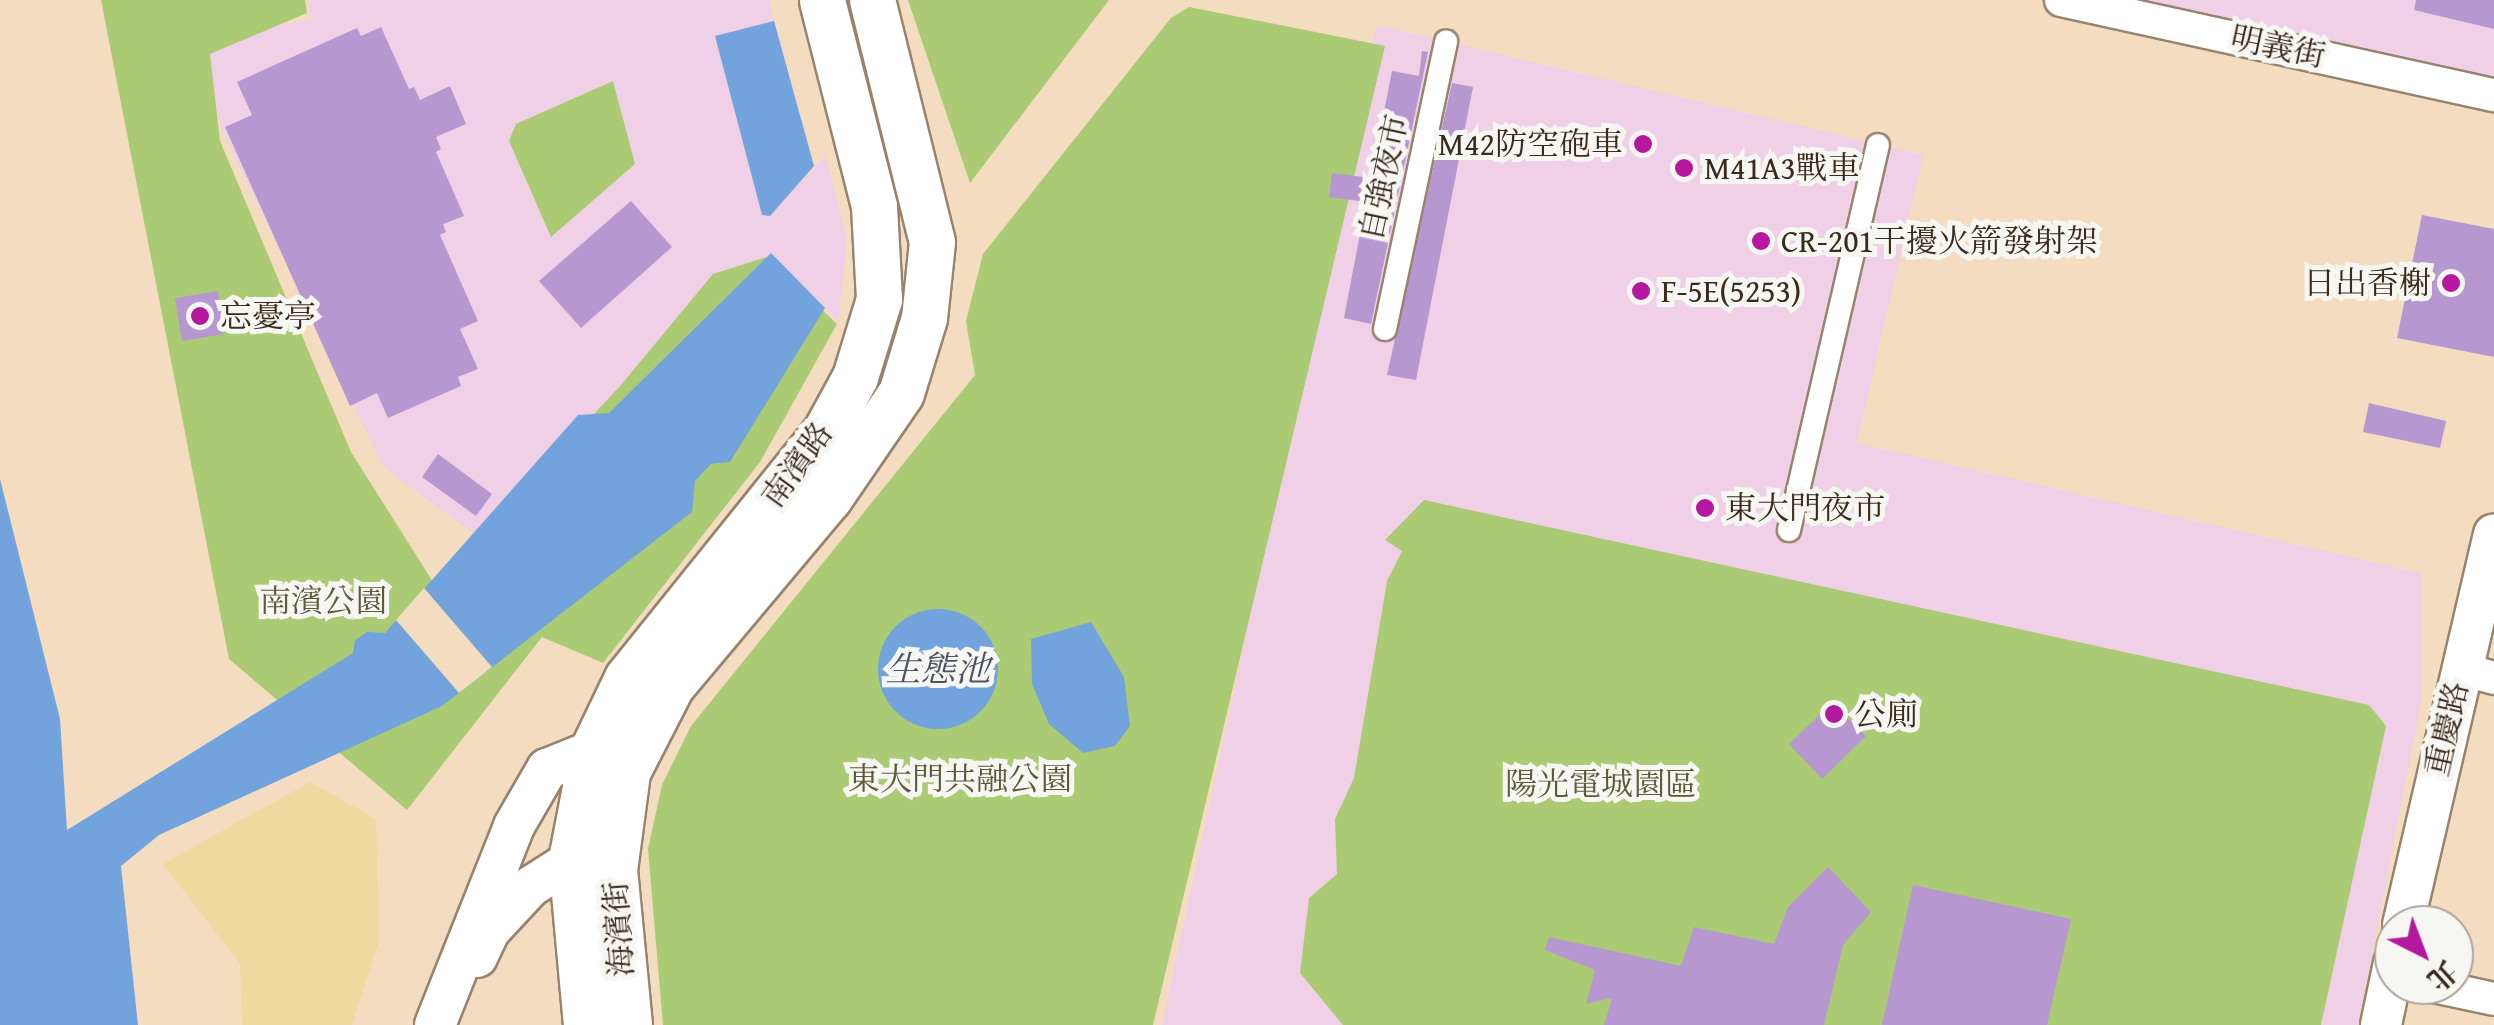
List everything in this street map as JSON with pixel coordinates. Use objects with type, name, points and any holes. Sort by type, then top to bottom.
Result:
[{"type":"main road","name":"南濱路","points":[[573,893],[592,751],[626,678],[825,432],[854,377],[879,298],[874,206],[822,0]]},
{"type":"main road","name":"南濱路","points":[[616,833],[628,772],[672,686],[829,498],[901,393],[924,318],[932,242],[872,0]]},
{"type":"main road","name":"海濱街","points":[[616,833],[629,1025]]},
{"type":"main road","name":"海濱街","points":[[573,893],[586,1025]]},
{"type":"street","name":"明義街","points":[[2061,0],[2494,95]]},
{"type":"street","name":"自強夜市","points":[[1385,329],[1446,40]]},
{"type":"street","points":[[1790,530],[1878,145]]},
{"type":"street","name":"重慶路","points":[[2409,905],[2478,673],[2494,534]]},
{"type":"street","points":[[435,1025],[514,826],[547,769],[592,751]]},
{"type":"street","points":[[447,1025],[488,931],[530,887],[573,893],[616,833]]},
{"type":"shaded area","points":[[768,0],[774,21],[716,37],[762,215],[770,215],[825,155],[847,239],[838,321],[770,254],[609,413],[578,415],[473,533],[383,467],[221,127],[202,42],[311,19],[308,2]]},
{"type":"shaded area","points":[[2122,0],[2494,0],[2494,84]]},
{"type":"shaded area","name":"東大門夜市","points":[[1377,25],[1923,155],[1857,443],[2421,573],[2421,703],[2381,905],[2374,905],[2374,943],[2358,1025],[1162,1025]]},
{"type":"green space","name":"南濱公園","points":[[101,0],[305,0],[307,13],[210,54],[220,141],[351,452],[435,585],[621,385],[713,274],[766,257],[837,324],[760,462],[603,663],[542,637],[407,810],[229,659]]},
{"type":"green space","points":[[908,0],[1109,0],[970,183]]},
{"type":"green space","name":"東大門共融公園","points":[[1189,7],[1385,46],[1153,1025],[663,1025],[648,849],[662,785],[691,726],[975,375],[966,321],[983,254],[1171,18]]},
{"type":"green space","points":[[613,81],[635,164],[551,237],[509,141],[516,124]]},
{"type":"green space","name":"陽光電城園區","points":[[1424,500],[2369,705],[2386,726],[2321,1025],[1343,1025],[1300,973],[1309,898],[1337,874],[1335,819],[1354,778],[1387,581],[1402,551],[1385,540]]},
{"type":"sand","points":[[310,782],[376,819],[379,941],[352,1025],[242,1025],[240,964],[163,864]]},
{"type":"water","points":[[774,21],[814,166],[770,216],[762,215],[715,36]]},
{"type":"water","points":[[771,253],[825,308],[730,462],[711,464],[695,481],[692,512],[442,706],[159,835],[121,866],[138,1025],[0,1025],[0,479],[60,719],[67,830],[353,653],[355,640],[367,632],[385,633],[578,415],[609,413]]},
{"type":"water","name":"生態池","points":[[938,609],[961,613],[981,626],[994,646],[998,669],[994,692],[981,712],[961,725],[938,729],[915,725],[895,712],[882,692],[878,669],[882,646],[895,626],[915,613]]},
{"type":"water","name":"生態池","points":[[1091,622],[1124,677],[1130,726],[1115,746],[1083,753],[1049,724],[1032,684],[1031,639]]},
{"type":"pier","points":[[424,588],[492,667],[459,693],[396,620]]},
{"type":"building","points":[[2416,0],[2494,0],[2494,29],[2414,10]]},
{"type":"building","points":[[381,27],[409,89],[414,87],[420,100],[450,86],[466,124],[436,137],[441,149],[436,152],[464,216],[443,224],[446,232],[440,235],[478,321],[460,329],[478,369],[458,377],[461,386],[388,418],[377,393],[350,406],[225,127],[252,115],[237,82],[357,28],[361,36]]},
{"type":"building","points":[[1422,51],[1428,52],[1371,324],[1344,318],[1366,202],[1329,197],[1332,173],[1371,178],[1392,71],[1419,76]]},
{"type":"building","points":[[1452,83],[1473,87],[1416,380],[1387,375]]},
{"type":"building","points":[[631,201],[672,247],[581,328],[539,281]]},
{"type":"building","name":"日出香榭","points":[[2422,215],[2494,229],[2494,357],[2397,338]]},
{"type":"building","name":"忘憂亭","points":[[218,291],[224,334],[182,341],[175,298]]},
{"type":"building","points":[[2369,403],[2446,421],[2440,448],[2363,432]]},
{"type":"building","points":[[438,454],[492,494],[476,516],[422,477]]},
{"type":"building","points":[[1833,702],[1866,736],[1822,779],[1789,744]]},
{"type":"building","points":[[1828,867],[1871,912],[1843,945],[1824,1025],[1604,1025],[1612,998],[1586,1004],[1595,970],[1545,950],[1549,937],[1681,966],[1694,927],[1774,944],[1788,907]]},
{"type":"building","points":[[1913,885],[2071,919],[2047,1025],[1882,1025]]},
{"type":"place","name":"M42防空砲車","points":[[1643,144]]},
{"type":"place","name":"M41A3戰車","points":[[1684,168]]},
{"type":"place","name":"CR-201干擾火箭發射架","points":[[1761,241]]},
{"type":"place","name":"日出香榭","points":[[2451,283]]},
{"type":"place","name":"F-5E(5253)","points":[[1641,291]]},
{"type":"place","name":"忘憂亭","points":[[200,316]]},
{"type":"place","name":"東大門夜市","points":[[1705,508]]},
{"type":"place","name":"公廁","points":[[1834,714]]}]
